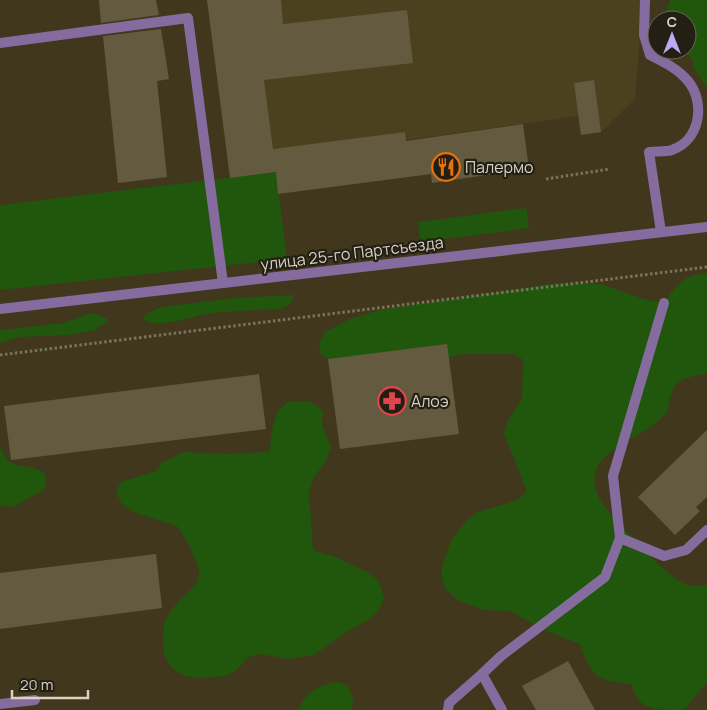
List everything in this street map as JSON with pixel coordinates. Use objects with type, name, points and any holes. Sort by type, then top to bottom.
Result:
[{"type":"street","points":[[645,0],[644,35],[650,55],[676,70],[689,82],[696,96],[698,111],[697,125],[691,136],[681,145],[672,150],[649,152],[661,232]]},
{"type":"street","points":[[0,43],[188,18],[223,283]]},
{"type":"street","name":"улица 25-го Партсъезда","points":[[0,309],[707,227]]},
{"type":"street","points":[[448,710],[449,703],[501,656],[605,577],[620,538],[613,476],[664,304]]},
{"type":"street","points":[[620,538],[664,556],[686,550],[707,530]]},
{"type":"street","points":[[482,674],[502,710]]},
{"type":"street","points":[[0,704],[35,700]]},
{"type":"path","points":[[546,179],[610,169]]},
{"type":"path","points":[[0,355],[707,267]]},
{"type":"shaded area","points":[[253,0],[643,0],[635,99],[601,132],[581,135],[578,116],[406,140],[273,149]]},
{"type":"green space","points":[[671,0],[707,0],[707,88],[695,70],[692,60],[697,60],[697,10],[666,10]]},
{"type":"green space","points":[[276,172],[287,259],[0,290],[0,205]]},
{"type":"green space","points":[[526,208],[529,228],[420,242],[418,222]]},
{"type":"green space","points":[[707,273],[707,373],[677,383],[667,413],[649,428],[624,443],[602,460],[594,477],[597,494],[605,508],[651,557],[684,584],[694,586],[707,585],[707,682],[686,708],[682,710],[664,710],[643,704],[634,693],[632,684],[611,681],[597,676],[580,644],[544,630],[510,611],[483,610],[457,600],[445,589],[442,567],[451,540],[467,520],[478,512],[518,500],[527,491],[504,434],[508,420],[522,399],[523,360],[514,354],[463,354],[438,360],[334,361],[321,355],[319,344],[325,332],[350,319],[380,310],[558,283],[601,284],[643,299],[664,303],[681,282],[691,276]]},
{"type":"green space","points":[[293,295],[291,303],[279,309],[204,314],[167,323],[150,322],[143,319],[146,314],[158,308],[169,306],[236,298]]},
{"type":"green space","points":[[89,314],[97,314],[109,320],[95,330],[69,335],[19,337],[0,343],[0,330],[63,323]]},
{"type":"green space","points":[[288,402],[311,402],[323,411],[322,424],[331,447],[327,459],[313,479],[309,493],[313,550],[338,558],[369,573],[379,582],[384,598],[379,610],[370,619],[345,633],[314,655],[289,659],[260,654],[248,657],[237,669],[228,675],[202,678],[184,676],[177,672],[166,659],[163,627],[170,612],[198,582],[199,569],[189,545],[177,526],[133,512],[121,503],[116,491],[121,482],[156,471],[163,462],[184,452],[225,454],[269,452],[273,425],[278,410]]},
{"type":"green space","points":[[0,445],[9,461],[19,466],[38,469],[45,474],[46,486],[42,491],[13,507],[0,505]]},
{"type":"green space","points":[[336,682],[348,685],[353,698],[352,710],[298,710],[304,698],[313,690]]},
{"type":"building","points":[[99,0],[156,0],[159,15],[101,23]]},
{"type":"building","points":[[207,0],[281,0],[283,24],[407,10],[413,63],[264,80],[273,149],[405,132],[406,141],[523,124],[529,169],[432,183],[431,174],[278,194],[276,172],[230,178]]},
{"type":"building","points":[[161,29],[169,79],[157,81],[167,177],[118,183],[103,36]]},
{"type":"building","points":[[594,80],[601,132],[581,135],[574,83]]},
{"type":"building","points":[[447,344],[459,434],[340,449],[328,359]]},
{"type":"building","points":[[259,374],[266,429],[11,460],[4,406]]},
{"type":"building","points":[[707,430],[707,497],[696,507],[700,511],[675,535],[638,497]]},
{"type":"building","points":[[156,554],[162,608],[0,629],[0,573]]},
{"type":"building","points":[[568,661],[595,710],[536,710],[522,686]]},
{"type":"place","name":"Палермо","points":[[446,167]]},
{"type":"place","name":"Алоэ","points":[[392,401]]}]
